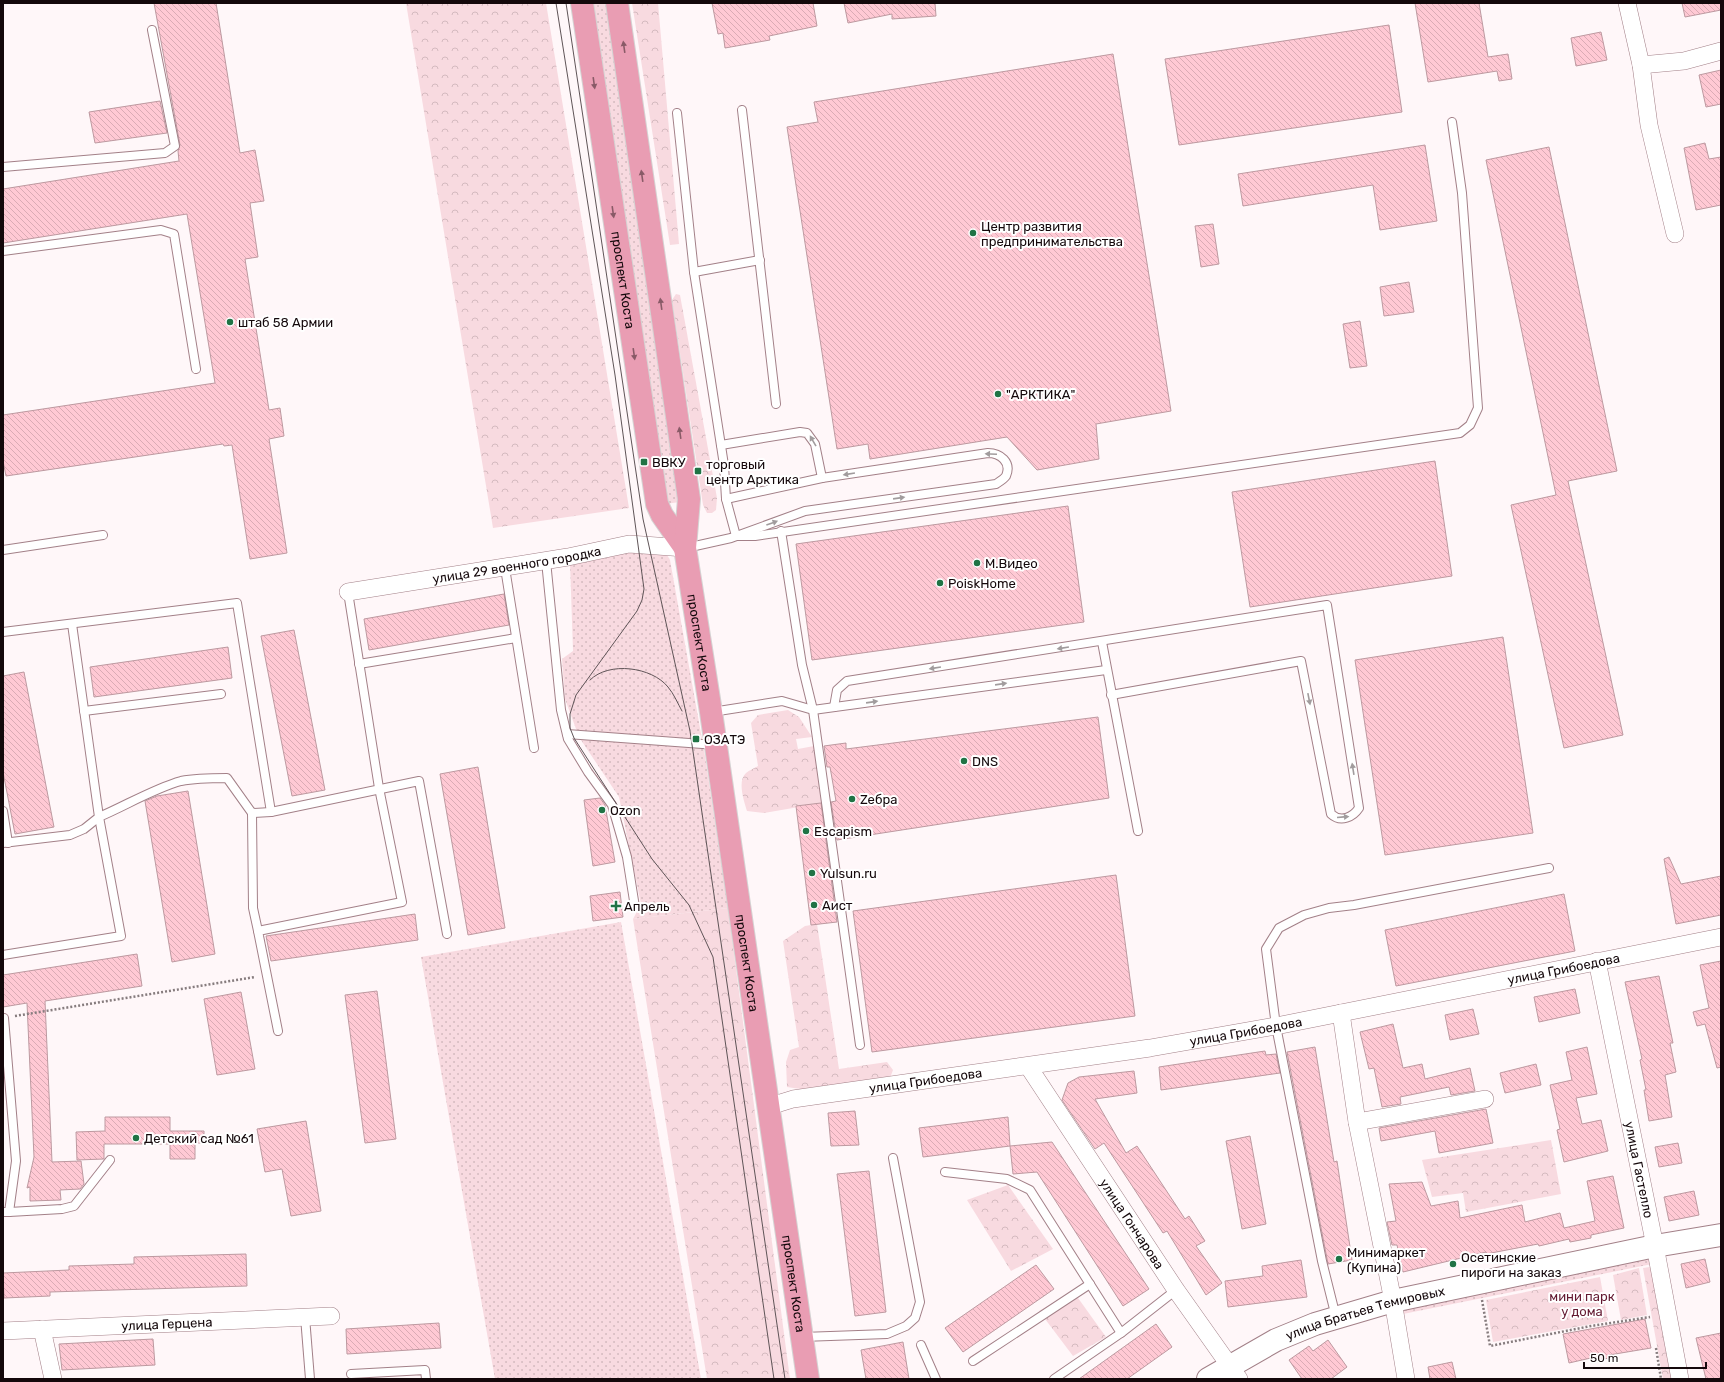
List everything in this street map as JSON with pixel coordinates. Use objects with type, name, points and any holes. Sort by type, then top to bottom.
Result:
[{"type":"main road","name":"проспект Коста","points":[[582,3],[657,504],[662,515],[685,548]]},
{"type":"main road","name":"проспект Коста","points":[[617,3],[689,499],[685,548],[712,712],[767,1107],[808,1379]]},
{"type":"street","points":[[1627,3],[1641,65],[1649,125],[1675,234]]},
{"type":"street","points":[[1641,65],[1684,60],[1721,51]]},
{"type":"street","name":"улица 29 военного городка","points":[[348,592],[546,561],[629,544],[685,548]]},
{"type":"street","name":"улица Грибоедова","points":[[767,1107],[793,1099],[1028,1066],[1276,1026],[1721,937]]},
{"type":"street","name":"улица Гастелло","points":[[1596,961],[1655,1246],[1680,1379]]},
{"type":"street","points":[[1341,1013],[1358,1122],[1393,1301],[1406,1379]]},
{"type":"street","name":"улица Гончарова","points":[[1028,1066],[1176,1290],[1234,1372]]},
{"type":"street","points":[[1358,1122],[1485,1099]]},
{"type":"street","name":"улица Братьев Темировых","points":[[1208,1379],[1234,1372],[1276,1340],[1336,1318],[1393,1301],[1655,1246],[1721,1235]]},
{"type":"street","name":"улица Герцена","points":[[3,1331],[331,1316]]},
{"type":"street","points":[[42,1329],[53,1379]]},
{"type":"lane","points":[[3,167],[165,153],[175,146],[152,30]]},
{"type":"lane","points":[[742,110],[776,404]]},
{"type":"lane","points":[[677,112],[694,272],[721,445],[726,499],[736,536]]},
{"type":"lane","points":[[736,536],[754,536],[1460,433],[1470,425],[1478,408],[1462,193],[1452,122]]},
{"type":"lane","points":[[3,251],[161,230],[174,234],[196,369]]},
{"type":"lane","points":[[694,272],[760,260]]},
{"type":"lane","points":[[721,445],[800,432],[807,433],[815,444],[822,478]]},
{"type":"lane","points":[[685,548],[736,536],[805,511],[996,484],[1006,477],[1008,468],[1004,458],[996,453],[988,453],[822,478],[726,499]]},
{"type":"lane","points":[[781,531],[802,665],[812,710],[860,1045]]},
{"type":"lane","points":[[3,550],[103,535]]},
{"type":"lane","points":[[546,561],[561,710],[566,734],[588,772],[612,804],[627,857],[635,907]]},
{"type":"lane","points":[[505,568],[534,748]]},
{"type":"lane","points":[[258,931],[402,902],[379,788],[348,592]]},
{"type":"lane","points":[[3,632],[237,603],[271,812]]},
{"type":"lane","points":[[834,707],[836,690],[847,681],[1102,642],[1327,605],[1359,808],[1354,815],[1343,819],[1336,818],[1331,814],[1301,661],[1111,695]]},
{"type":"lane","points":[[3,955],[121,936],[99,817],[72,624]]},
{"type":"lane","points":[[359,664],[516,638]]},
{"type":"lane","points":[[1102,642],[1106,670],[1138,831]]},
{"type":"lane","points":[[712,712],[782,702],[812,710],[1106,670]]},
{"type":"lane","points":[[84,711],[221,694]]},
{"type":"lane","points":[[566,734],[716,746]]},
{"type":"lane","points":[[3,812],[6,843],[70,835],[84,829],[99,817],[156,790],[181,782],[209,778],[228,778],[252,813],[253,908],[278,1031]]},
{"type":"lane","points":[[252,813],[271,812],[379,788],[419,781],[447,934]]},
{"type":"lane","points":[[1336,1318],[1322,1261],[1276,1026],[1266,949],[1279,928],[1304,915],[1329,908],[1354,906],[1549,868]]},
{"type":"lane","points":[[4,1018],[16,1161],[6,1212],[62,1209],[74,1206],[110,1160]]},
{"type":"lane","points":[[802,1338],[887,1334],[906,1326],[915,1318],[920,1302],[893,1158]]},
{"type":"lane","points":[[945,1172],[1007,1179],[1030,1190],[1121,1333]]},
{"type":"lane","points":[[973,1362],[1090,1284]]},
{"type":"lane","points":[[1054,1379],[1121,1333],[1176,1290]]},
{"type":"lane","points":[[305,1317],[310,1379]]},
{"type":"lane","points":[[921,1345],[936,1379]]},
{"type":"lane","points":[[351,1374],[425,1370],[426,1379]]},
{"type":"path","points":[[4,1018],[267,975]]},
{"type":"path","points":[[1482,1299],[1490,1346],[1591,1326],[1650,1317]]},
{"type":"green space","points":[[406,3],[546,3],[629,508],[493,528]]},
{"type":"green space","points":[[591,3],[609,3],[680,502],[665,504]]},
{"type":"green space","points":[[632,3],[658,3],[679,244],[670,245]]},
{"type":"green space","points":[[676,294],[680,295],[717,498],[716,510],[712,513],[707,513],[703,505],[672,300]]},
{"type":"green space","points":[[624,549],[666,553],[670,560],[705,756],[728,908],[633,919],[641,904],[619,797],[579,737],[565,699],[562,659],[573,651],[570,562]]},
{"type":"green space","points":[[788,710],[799,717],[812,737],[796,739],[798,749],[814,746],[822,803],[764,813],[747,811],[742,791],[742,781],[746,773],[758,766],[751,723],[758,715]]},
{"type":"green space","points":[[728,908],[790,1379],[707,1379],[633,919]]},
{"type":"green space","points":[[621,922],[701,1379],[495,1379],[421,957]]},
{"type":"green space","points":[[817,924],[839,1069],[887,1062],[893,1070],[890,1078],[807,1090],[787,1087],[786,1062],[790,1050],[799,1047],[783,941],[805,926]]},
{"type":"green space","points":[[1551,1140],[1561,1194],[1466,1212],[1463,1193],[1432,1197],[1422,1160]]},
{"type":"green space","points":[[1008,1185],[1053,1249],[1011,1271],[967,1200]]},
{"type":"green space","points":[[1655,1254],[1657,1263],[1403,1314],[1401,1307]]},
{"type":"green space","points":[[1657,1266],[1678,1379],[1663,1379],[1643,1268]]},
{"type":"green space","name":"мини парк у дома","points":[[1639,1268],[1647,1315],[1621,1320],[1613,1275]]},
{"type":"green space","name":"мини парк у дома","points":[[1600,1277],[1608,1321],[1493,1342],[1486,1300]]},
{"type":"green space","points":[[1073,1291],[1106,1337],[1073,1356],[1039,1311]]},
{"type":"building","name":"штаб 58 Армии","points":[[154,3],[216,3],[240,153],[255,150],[264,201],[250,203],[258,257],[245,259],[269,410],[280,408],[284,436],[269,439],[287,553],[250,559],[232,445],[224,446],[223,444],[6,476],[3,461],[3,415],[215,383],[187,214],[3,243],[3,189],[179,161],[178,151],[180,145]]},
{"type":"building","points":[[712,3],[813,3],[817,26],[769,36],[770,40],[725,48],[723,33],[718,34]]},
{"type":"building","points":[[844,3],[935,3],[936,16],[892,19],[892,14],[848,23]]},
{"type":"building","points":[[1415,3],[1479,3],[1488,57],[1508,54],[1512,79],[1499,81],[1497,71],[1428,82]]},
{"type":"building","points":[[1682,3],[1721,3],[1721,10],[1685,17]]},
{"type":"building","points":[[1389,25],[1402,112],[1179,145],[1165,59]]},
{"type":"building","points":[[1601,32],[1607,60],[1576,66],[1571,38]]},
{"type":"building","name":"Центр развития предпринимательства","points":[[1113,54],[1171,411],[1096,424],[1099,459],[1037,470],[1007,437],[870,459],[868,444],[837,449],[787,127],[818,122],[814,102]]},
{"type":"building","points":[[1721,70],[1721,104],[1706,107],[1699,75]]},
{"type":"building","points":[[160,101],[167,133],[95,143],[89,112]]},
{"type":"building","points":[[1705,143],[1709,159],[1721,157],[1721,205],[1696,210],[1684,148]]},
{"type":"building","points":[[1425,145],[1437,221],[1380,230],[1373,185],[1243,206],[1238,174]]},
{"type":"building","points":[[1549,147],[1617,471],[1568,481],[1623,735],[1564,748],[1511,505],[1556,495],[1486,160]]},
{"type":"building","points":[[1213,224],[1219,264],[1201,267],[1195,226]]},
{"type":"building","points":[[1409,282],[1414,312],[1384,316],[1380,287]]},
{"type":"building","points":[[1360,321],[1367,366],[1350,368],[1343,324]]},
{"type":"building","points":[[1435,461],[1452,576],[1250,607],[1232,492]]},
{"type":"building","name":"PoiskHome","points":[[1068,506],[1084,622],[812,660],[796,544]]},
{"type":"building","points":[[504,594],[509,625],[369,650],[364,619]]},
{"type":"building","points":[[294,630],[325,790],[292,796],[261,636]]},
{"type":"building","points":[[1503,637],[1533,833],[1385,855],[1355,660]]},
{"type":"building","points":[[228,647],[232,678],[94,697],[90,667]]},
{"type":"building","points":[[24,672],[54,827],[15,834],[3,772],[3,676]]},
{"type":"building","points":[[1098,717],[1109,798],[837,840],[831,802],[836,801],[830,767],[827,767],[824,746],[846,743],[846,749]]},
{"type":"building","points":[[478,767],[505,928],[468,935],[440,774]]},
{"type":"building","points":[[188,791],[215,954],[172,962],[145,801],[157,796]]},
{"type":"building","points":[[600,798],[605,805],[615,862],[593,866],[584,800]]},
{"type":"building","points":[[821,803],[837,922],[811,925],[796,806]]},
{"type":"building","points":[[1669,857],[1681,884],[1721,876],[1721,915],[1676,924],[1664,859]]},
{"type":"building","points":[[1116,875],[1135,1016],[872,1052],[853,911]]},
{"type":"building","points":[[620,892],[623,917],[593,921],[590,896]]},
{"type":"building","points":[[1564,894],[1575,951],[1396,986],[1385,930]]},
{"type":"building","points":[[415,914],[418,940],[271,961],[266,936]]},
{"type":"building","points":[[137,954],[142,986],[45,1001],[52,1162],[81,1161],[84,1184],[80,1189],[60,1190],[61,1200],[30,1201],[30,1187],[27,1188],[34,1157],[27,1003],[3,1007],[3,975]]},
{"type":"building","points":[[1721,961],[1721,1067],[1717,1068],[1705,1024],[1697,1026],[1693,1012],[1709,1008],[1700,965]]},
{"type":"building","points":[[1659,976],[1673,1043],[1670,1043],[1676,1072],[1665,1075],[1672,1117],[1649,1121],[1644,1090],[1646,1090],[1640,1060],[1642,1059],[1625,982]]},
{"type":"building","points":[[1575,989],[1580,1013],[1539,1022],[1534,997]]},
{"type":"building","points":[[377,991],[396,1139],[365,1143],[345,995]]},
{"type":"building","points":[[241,992],[255,1069],[217,1075],[204,999]]},
{"type":"building","points":[[1473,1009],[1479,1034],[1450,1040],[1445,1015]]},
{"type":"building","points":[[1393,1024],[1403,1068],[1422,1064],[1425,1079],[1470,1068],[1475,1091],[1451,1095],[1449,1087],[1400,1097],[1401,1104],[1382,1107],[1374,1068],[1369,1069],[1360,1032]]},
{"type":"building","points":[[1315,1047],[1334,1162],[1337,1161],[1352,1260],[1328,1264],[1287,1052]]},
{"type":"building","points":[[1587,1047],[1597,1094],[1576,1098],[1582,1124],[1601,1120],[1608,1151],[1564,1162],[1557,1130],[1560,1129],[1550,1085],[1572,1080],[1566,1052]]},
{"type":"building","points":[[1265,1051],[1266,1055],[1276,1054],[1280,1073],[1161,1090],[1159,1067]]},
{"type":"building","points":[[1536,1064],[1541,1085],[1505,1093],[1500,1073]]},
{"type":"building","points":[[1134,1071],[1137,1093],[1095,1099],[1126,1153],[1137,1146],[1185,1219],[1189,1216],[1205,1241],[1196,1246],[1222,1283],[1206,1295],[1167,1231],[1163,1233],[1104,1143],[1095,1149],[1062,1100],[1068,1083],[1079,1077]]},
{"type":"building","points":[[1486,1109],[1493,1143],[1439,1153],[1435,1131],[1381,1141],[1379,1128]]},
{"type":"building","points":[[855,1111],[859,1145],[831,1146],[828,1113]]},
{"type":"building","name":"Детский сад №61","points":[[105,1117],[170,1117],[170,1131],[204,1131],[204,1143],[195,1143],[195,1159],[170,1159],[170,1144],[104,1144],[104,1159],[77,1160],[76,1132],[105,1131]]},
{"type":"building","points":[[1008,1117],[1010,1146],[923,1157],[919,1128]]},
{"type":"building","points":[[306,1121],[321,1211],[291,1216],[282,1169],[265,1172],[257,1129]]},
{"type":"building","points":[[1250,1136],[1266,1224],[1242,1229],[1226,1141]]},
{"type":"building","points":[[1052,1142],[1149,1289],[1123,1306],[1037,1172],[1013,1174],[1010,1146]]},
{"type":"building","points":[[1678,1143],[1682,1163],[1659,1167],[1655,1147]]},
{"type":"building","points":[[869,1171],[886,1312],[855,1316],[837,1174]]},
{"type":"building","points":[[1613,1176],[1624,1228],[1591,1235],[1591,1238],[1570,1242],[1569,1239],[1539,1246],[1538,1244],[1486,1254],[1486,1252],[1403,1272],[1397,1245],[1392,1245],[1387,1222],[1396,1221],[1389,1184],[1422,1182],[1431,1206],[1458,1201],[1460,1218],[1522,1205],[1525,1222],[1560,1213],[1564,1228],[1595,1221],[1587,1181]]},
{"type":"building","points":[[1694,1191],[1699,1215],[1669,1221],[1664,1197]]},
{"type":"building","points":[[246,1254],[247,1286],[50,1292],[50,1296],[4,1298],[3,1273],[69,1270],[69,1266],[134,1264],[134,1257]]},
{"type":"building","points":[[1705,1259],[1710,1282],[1686,1288],[1681,1264]]},
{"type":"building","points":[[1301,1260],[1307,1297],[1228,1307],[1225,1281],[1263,1276],[1262,1266]]},
{"type":"building","points":[[1036,1265],[1054,1289],[963,1352],[945,1328]]},
{"type":"building","points":[[1645,1319],[1651,1348],[1609,1355],[1610,1358],[1596,1360],[1595,1357],[1569,1363],[1563,1334]]},
{"type":"building","points":[[439,1323],[441,1348],[347,1354],[346,1329]]},
{"type":"building","points":[[1156,1324],[1172,1347],[1127,1379],[1079,1379]]},
{"type":"building","points":[[1721,1333],[1721,1379],[1706,1379],[1696,1338]]},
{"type":"building","points":[[153,1339],[155,1365],[62,1370],[59,1344]]},
{"type":"building","points":[[1328,1340],[1347,1367],[1331,1379],[1302,1379],[1289,1360],[1309,1346],[1313,1351]]},
{"type":"building","points":[[903,1342],[909,1379],[866,1379],[861,1350]]},
{"type":"building","points":[[1452,1362],[1456,1379],[1430,1379],[1428,1367]]},
{"type":"tram line","points":[[556,3],[615,375],[644,589],[642,600],[637,611],[576,695],[570,714],[570,728],[574,738],[652,859],[689,905],[713,957],[774,1379]]},
{"type":"tram line","points":[[566,3],[643,519],[690,731],[785,1379]]},
{"type":"tram line","points":[[590,680],[598,674],[608,670],[630,669],[641,671],[661,680],[668,687],[682,711]]},
{"type":"place","name":"Центр развития предпринимательства","points":[[973,233]]},
{"type":"place","name":"штаб 58 Армии","points":[[230,322]]},
{"type":"place","name":"\"АРКТИКА\"","points":[[998,394]]},
{"type":"place","name":"ВВКУ","points":[[644,462]]},
{"type":"place","name":"торговый центр Арктика","points":[[698,471]]},
{"type":"place","name":"M.Видео","points":[[977,563]]},
{"type":"place","name":"PoiskHome","points":[[940,583]]},
{"type":"place","name":"ОЗАТЭ","points":[[696,739]]},
{"type":"place","name":"DNS","points":[[964,761]]},
{"type":"place","name":"Zeбра","points":[[852,799]]},
{"type":"place","name":"Ozon","points":[[602,810]]},
{"type":"place","name":"Escapism","points":[[806,831]]},
{"type":"place","name":"Yulsun.ru","points":[[812,873]]},
{"type":"place","name":"Аист","points":[[814,905]]},
{"type":"place","name":"Апрель","points":[[616,906]]},
{"type":"place","name":"Детский сад №61","points":[[136,1138]]},
{"type":"place","name":"Минимаркет (Купина)","points":[[1339,1259]]},
{"type":"place","name":"Осетинские пироги на заказ","points":[[1453,1264]]}]
